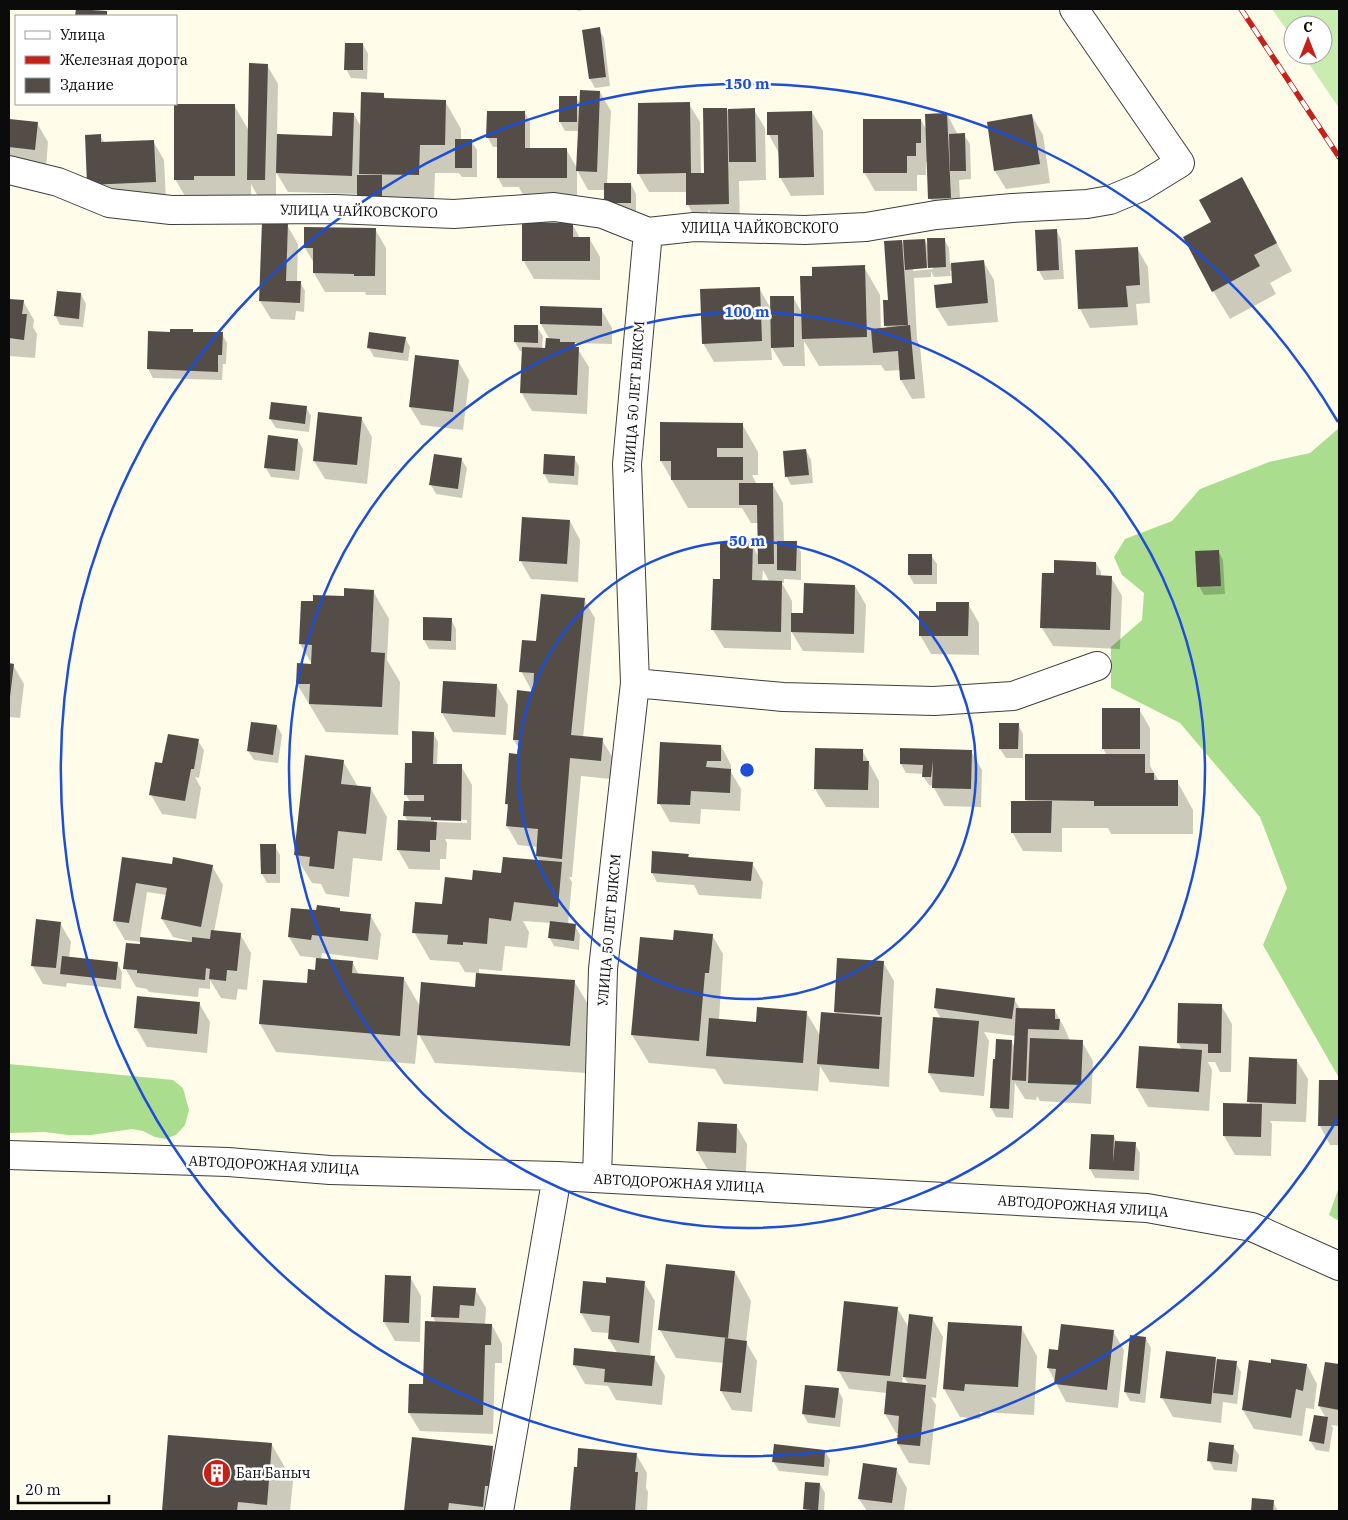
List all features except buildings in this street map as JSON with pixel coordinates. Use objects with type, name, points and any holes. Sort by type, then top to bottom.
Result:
[{"type":"street","name":"УЛИЦА ЧАЙКОВСКОГО","points":[[9,170],[58,182],[109,203],[171,210],[335,209],[454,214],[554,207],[603,214],[648,232],[694,226],[805,230],[866,226],[936,215],[1087,204],[1110,200],[1141,187],[1180,163],[1074,9]]},
{"type":"street","name":"УЛИЦА 50 ЛЕТ ВЛКСМ","points":[[597,1178],[603,969],[635,683],[627,464],[648,232]]},
{"type":"street","points":[[635,683],[783,697],[934,701],[1013,696],[1097,666]]},
{"type":"street","name":"АВТОДОРОЖНАЯ УЛИЦА","points":[[9,1155],[228,1162],[330,1170],[557,1176],[1147,1208],[1252,1227],[1339,1266]]},
{"type":"street","points":[[499,1511],[557,1176]]},
{"type":"green space","points":[[1272,9],[1339,9],[1339,108],[1310,65],[1333,65],[1333,15],[1283,15],[1283,25]]},
{"type":"green space","points":[[1339,428],[1339,1078],[1263,945],[1287,888],[1260,817],[1180,723],[1111,688],[1111,647],[1142,620],[1144,593],[1122,575],[1114,557],[1125,539],[1172,521],[1200,489],[1269,462],[1310,453]]},
{"type":"green space","points":[[9,1064],[173,1080],[183,1088],[189,1110],[185,1125],[176,1135],[165,1139],[132,1129],[91,1135],[45,1132],[9,1133]]},
{"type":"green space","points":[[1339,1187],[1339,1221],[1329,1215]]},
{"type":"railway","points":[[1241,9],[1339,157]]},
{"type":"place","name":"Бан Баныч","points":[[217,1473]]}]
